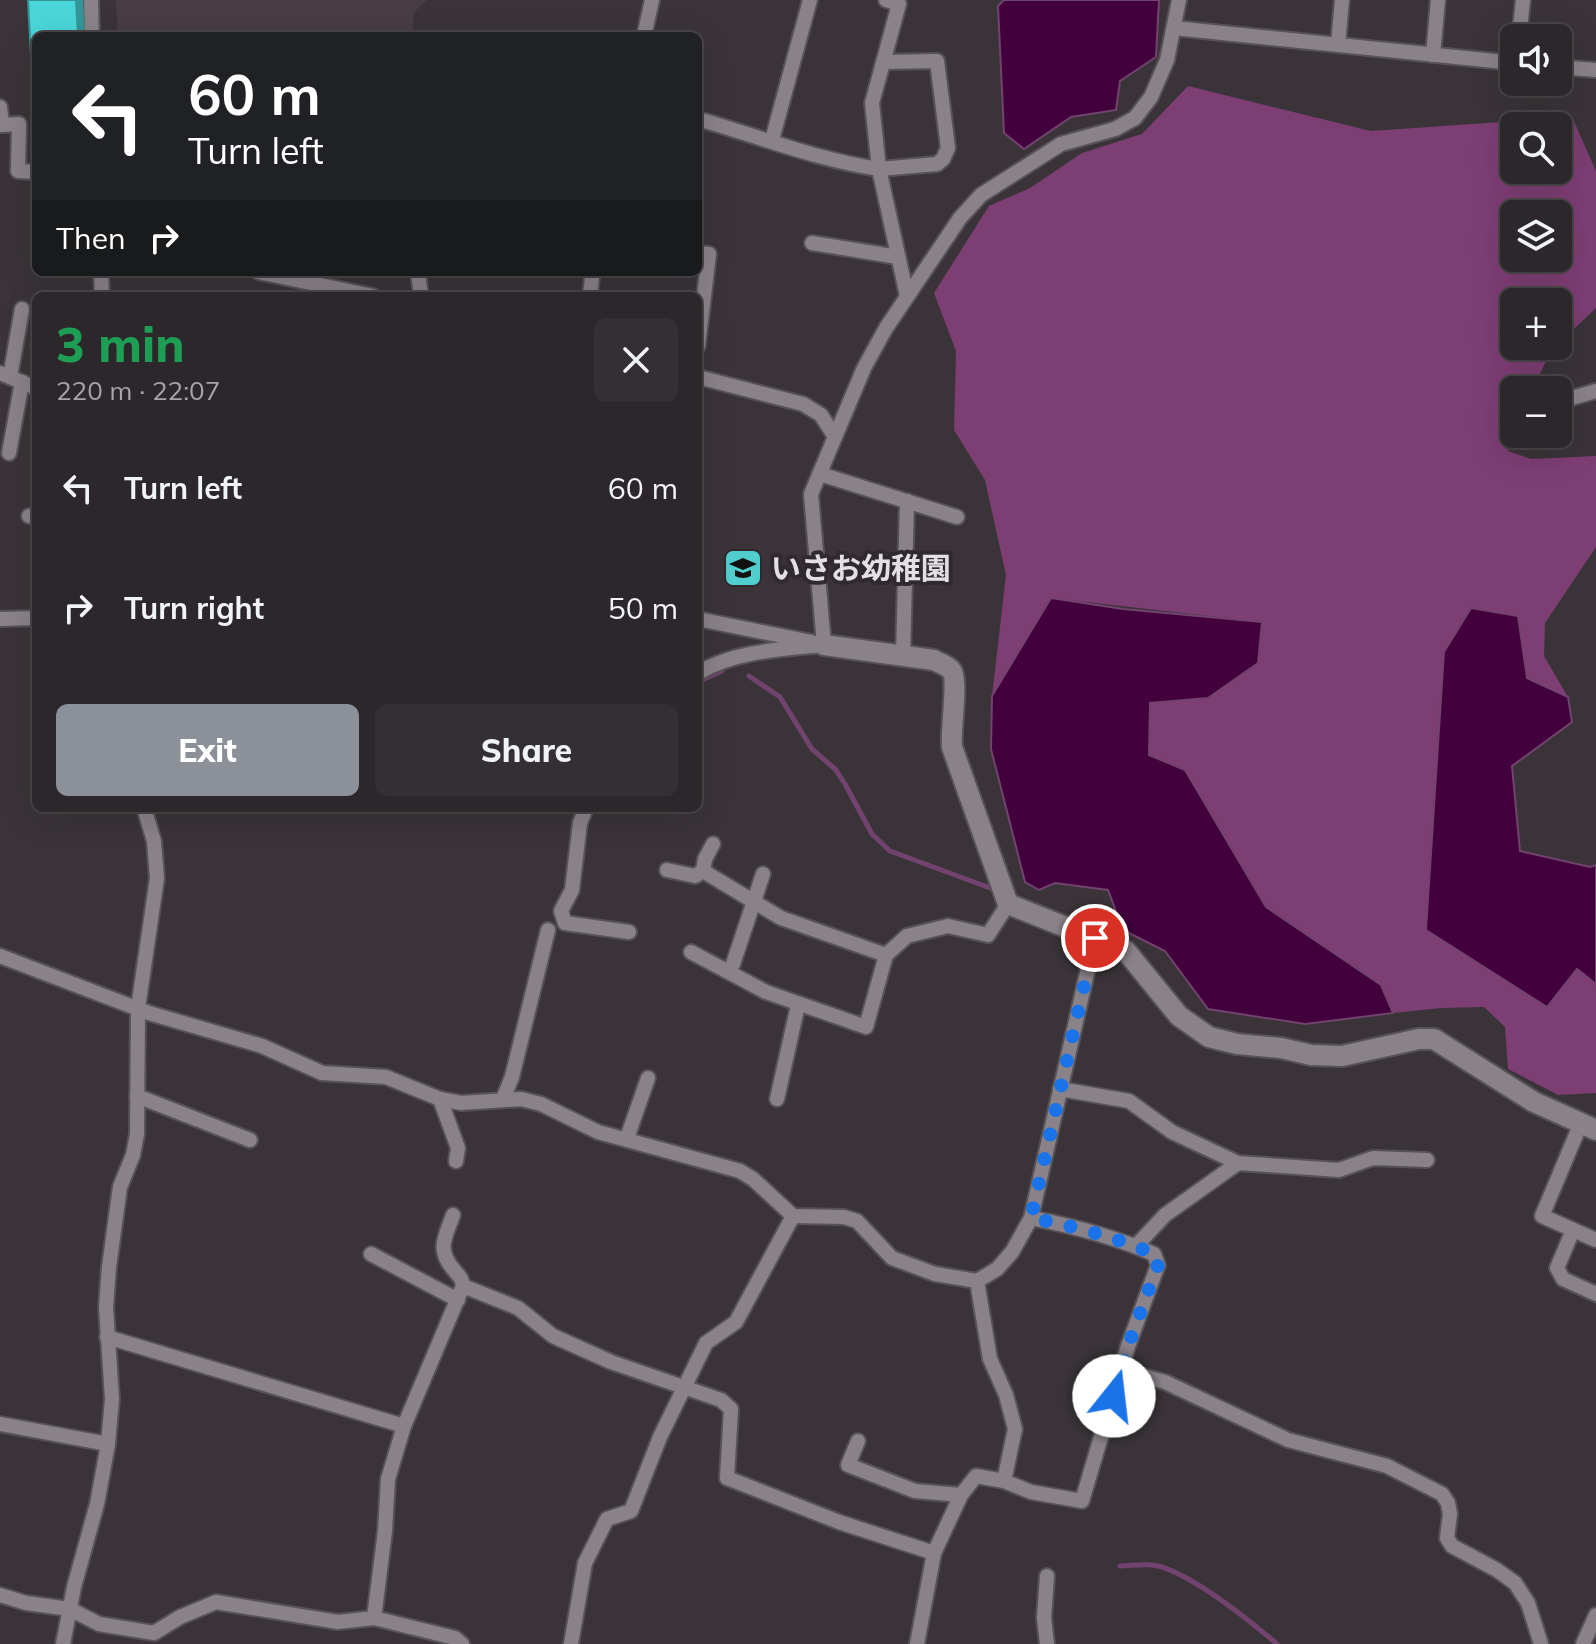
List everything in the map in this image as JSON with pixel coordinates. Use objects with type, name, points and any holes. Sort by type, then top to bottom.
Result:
[{"type":"street","points":[[91,0],[92,32]]},
{"type":"street","points":[[645,32],[652,0]]},
{"type":"street","points":[[772,140],[810,0]]},
{"type":"street","points":[[886,0],[899,4],[872,103],[879,169],[907,296]]},
{"type":"street","points":[[824,645],[811,494],[864,368],[907,296],[960,218],[981,195],[1061,144],[1115,129],[1135,118],[1151,97],[1167,60],[1179,0]]},
{"type":"street","points":[[1338,45],[1342,0]]},
{"type":"street","points":[[1433,55],[1438,0]]},
{"type":"street","points":[[1520,24],[1523,0]]},
{"type":"street","points":[[1174,28],[1500,62]]},
{"type":"street","points":[[702,120],[841,163],[879,169],[937,164],[948,148],[937,61],[883,62]]},
{"type":"street","points":[[1572,68],[1596,70]]},
{"type":"street","points":[[0,107],[2,125],[19,124],[18,171],[32,172]]},
{"type":"street","points":[[812,243],[898,257]]},
{"type":"street","points":[[702,253],[709,254],[702,313]]},
{"type":"street","points":[[272,276],[320,290]]},
{"type":"street","points":[[590,292],[592,277]]},
{"type":"street","points":[[9,453],[22,309]]},
{"type":"street","points":[[702,378],[803,404],[821,415],[835,437]]},
{"type":"street","points":[[1572,398],[1596,391]]},
{"type":"street","points":[[820,474],[957,517]]},
{"type":"street","points":[[903,656],[907,501]]},
{"type":"street","points":[[0,619],[32,618]]},
{"type":"street","points":[[702,620],[824,645],[934,660],[951,669],[955,677],[950,731],[952,747],[1008,904],[1126,951],[1179,1016],[1209,1037],[1311,1055],[1342,1056],[1419,1039],[1434,1039],[1534,1102],[1588,1127],[1542,1216],[1596,1240]]},
{"type":"street","points":[[702,670],[761,652],[824,645]]},
{"type":"street","points":[[63,1644],[74,1587],[97,1504],[108,1444],[112,1399],[107,1337],[109,1267],[120,1187],[133,1155],[137,1134],[138,1008],[157,878],[154,841],[145,812]]},
{"type":"street","points":[[584,812],[580,823],[572,890],[561,911],[565,923],[629,932]]},
{"type":"street","points":[[667,870],[695,876],[703,871],[713,844]]},
{"type":"street","points":[[703,871],[781,918],[886,955]]},
{"type":"street","points":[[733,964],[763,874]]},
{"type":"street","points":[[691,952],[766,992],[866,1027],[886,955],[907,936],[948,926],[988,935],[1008,904]]},
{"type":"street","points":[[503,1099],[512,1077],[548,930]]},
{"type":"street","points":[[0,956],[149,1013],[262,1046],[322,1073],[386,1077],[440,1099],[461,1103],[521,1099],[541,1104],[598,1132],[740,1171],[793,1216],[844,1217],[857,1221],[892,1258],[935,1274],[977,1281],[1004,1261],[1031,1218],[1095,938]]},
{"type":"street","points":[[777,1099],[798,1005]]},
{"type":"street","points":[[627,1138],[648,1078]]},
{"type":"street","points":[[1060,1089],[1129,1101],[1172,1132],[1238,1163],[1339,1170],[1373,1158],[1427,1160]]},
{"type":"street","points":[[137,1096],[250,1140]]},
{"type":"street","points":[[440,1099],[458,1148],[456,1161]]},
{"type":"street","points":[[1136,1246],[1165,1215],[1238,1163]]},
{"type":"street","points":[[374,1618],[388,1479],[404,1426],[461,1293],[462,1279],[444,1259],[442,1245],[453,1215]]},
{"type":"street","points":[[571,1644],[585,1563],[607,1519],[631,1511],[660,1437],[706,1343],[736,1322],[793,1216]]},
{"type":"street","points":[[917,1644],[934,1553],[961,1495],[976,1476],[1004,1481],[1031,1492],[1082,1501],[1121,1370],[1158,1265],[1154,1254],[1136,1246],[1070,1225],[1031,1218]]},
{"type":"street","points":[[1573,1230],[1557,1268],[1563,1279],[1596,1294]]},
{"type":"street","points":[[371,1254],[461,1293],[518,1308],[553,1336],[611,1362],[721,1400],[731,1409],[727,1478],[839,1522],[934,1553]]},
{"type":"street","points":[[977,1281],[990,1359],[1006,1395],[1015,1429],[1004,1481]]},
{"type":"street","points":[[107,1337],[404,1426]]},
{"type":"street","points":[[1121,1370],[1165,1382],[1288,1440],[1387,1466],[1442,1494],[1448,1503],[1447,1538],[1452,1546],[1515,1583],[1528,1603],[1541,1644]]},
{"type":"street","points":[[0,1424],[108,1444]]},
{"type":"street","points":[[858,1441],[848,1465],[915,1491],[961,1495]]},
{"type":"street","points":[[1047,1576],[1044,1618],[1047,1644]]},
{"type":"street","points":[[0,1595],[26,1603],[70,1609],[99,1624],[154,1633],[180,1617],[216,1602],[338,1622],[374,1618],[455,1638],[462,1644]]},
{"type":"street","points":[[1583,1644],[1596,1615]]},
{"type":"shaded area","points":[[116,0],[427,0],[414,12],[412,32],[118,32]]},
{"type":"shaded area","points":[[1004,0],[1159,0],[1156,57],[1120,81],[1116,110],[1071,117],[1024,149],[1004,133],[998,6]]},
{"type":"shaded area","points":[[1188,86],[1371,131],[1500,122],[1500,184],[1572,184],[1572,117],[1596,171],[1596,308],[1572,331],[1572,288],[1500,288],[1500,360],[1546,360],[1539,376],[1500,376],[1500,448],[1509,448],[1508,451],[1531,459],[1596,456],[1596,547],[1545,623],[1544,656],[1568,697],[1526,678],[1426,930],[1578,969],[1596,984],[1596,1093],[1558,1095],[1508,1069],[1505,1027],[1484,1007],[1393,1013],[1381,985],[1266,907],[1185,770],[1149,755],[1150,703],[1208,698],[1258,663],[1262,622],[1051,598],[992,696],[1006,575],[985,480],[954,430],[956,351],[934,293],[989,206],[1030,188],[1082,153],[1142,134]]},
{"type":"shaded area","points":[[1051,598],[1123,609],[1262,622],[1258,663],[1208,698],[1150,703],[1149,755],[1185,770],[1266,907],[1381,985],[1393,1013],[1305,1024],[1208,1009],[1165,951],[1123,930],[1108,890],[1055,883],[1039,890],[1025,882],[991,749],[992,696]]},
{"type":"shaded area","points":[[1471,608],[1518,616],[1527,678],[1568,697],[1572,722],[1512,766],[1520,851],[1590,867],[1596,865],[1596,984],[1577,969],[1547,1007],[1426,930],[1444,652]]},
{"type":"building","points":[[28,0],[76,0],[78,32],[32,32],[32,74]]},
{"type":"waterway","points":[[702,680],[722,671]]},
{"type":"waterway","points":[[749,676],[780,697],[812,749],[836,770],[872,834],[890,851],[993,889]]},
{"type":"waterway","points":[[1120,1566],[1153,1565],[1172,1571],[1220,1599],[1277,1644]]},
{"type":"place","name":"いさお幼稚園","points":[[743,568]]},
{"type":"route","points":[[1095,938],[1031,1218],[1070,1225],[1154,1254],[1158,1265],[1128,1346],[1114,1396]]}]
